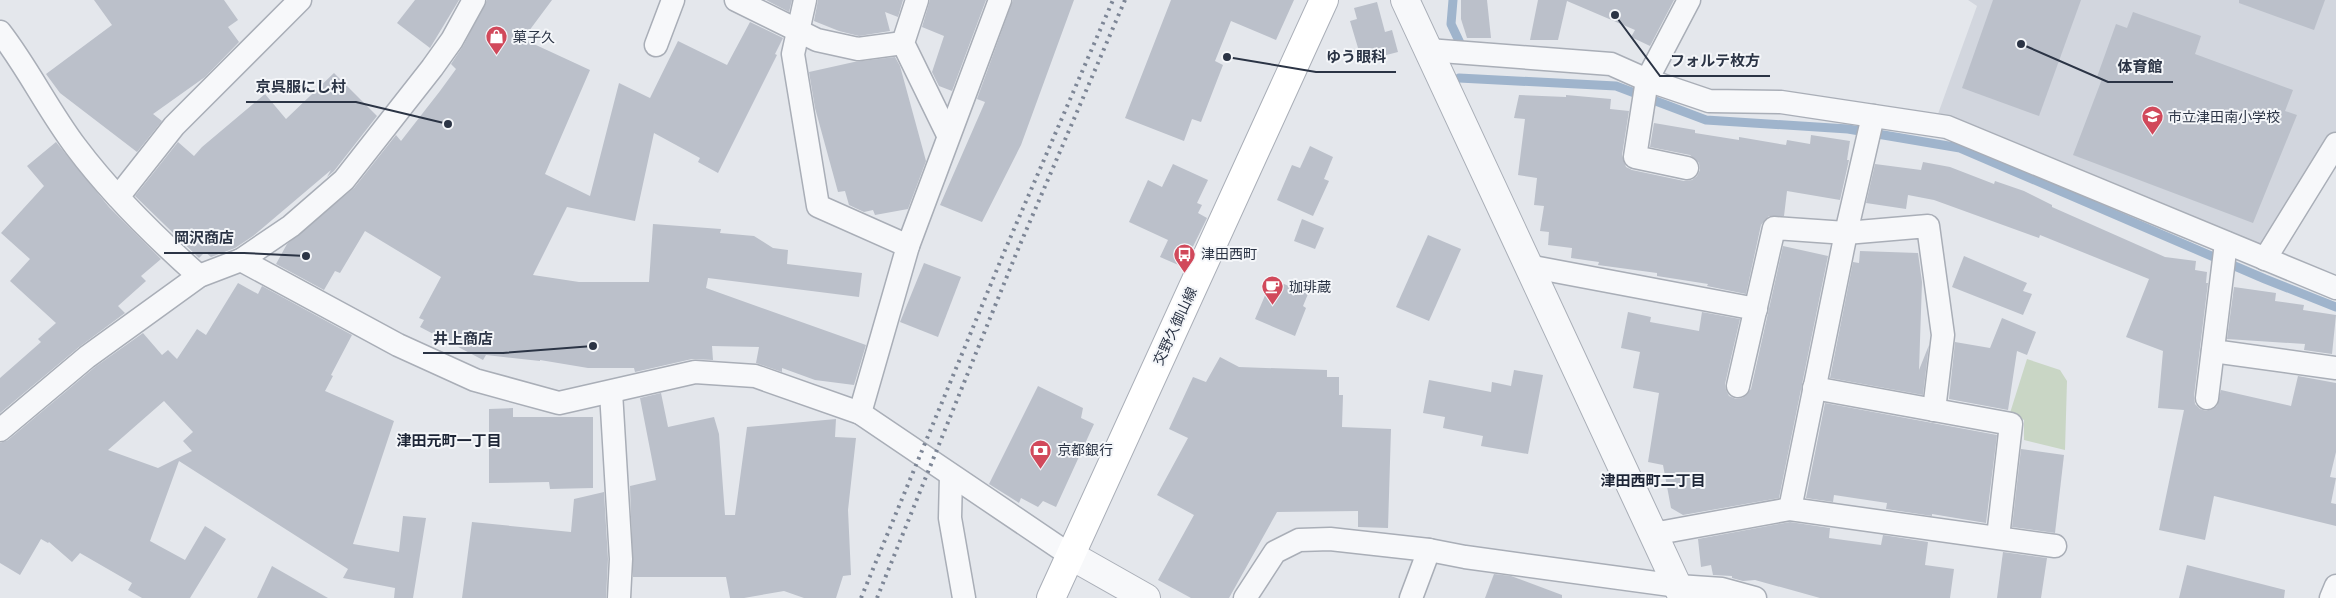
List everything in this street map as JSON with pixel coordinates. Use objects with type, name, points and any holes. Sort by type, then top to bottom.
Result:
[{"type":"main road","name":"交野久御山線","points":[[1051,598],[1324,0]]},
{"type":"street","points":[[118,197],[174,126],[300,0]]},
{"type":"street","points":[[0,430],[87,357],[199,276],[241,260],[291,226],[344,180],[432,68],[452,40],[474,0]]},
{"type":"street","points":[[656,45],[673,0]]},
{"type":"street","points":[[736,0],[817,40],[858,49],[904,43]]},
{"type":"street","points":[[806,0],[793,54],[818,206],[908,246]]},
{"type":"street","points":[[917,0],[904,43],[948,135]]},
{"type":"street","points":[[860,413],[908,246],[1000,0]]},
{"type":"street","points":[[1405,0],[1681,592]]},
{"type":"street","points":[[1687,168],[1635,157],[1645,96],[1689,0]]},
{"type":"street","points":[[0,32],[16,53],[75,145],[146,228],[199,276]]},
{"type":"street","points":[[1428,50],[1611,64],[1645,96],[1709,101],[1781,102],[1872,122],[1947,127],[2225,257],[2265,259],[2336,288]]},
{"type":"street","points":[[1790,510],[1846,233],[1872,122]]},
{"type":"street","points":[[2265,259],[2336,144]]},
{"type":"street","points":[[1738,386],[1774,228],[1846,233],[1928,226],[1943,335],[1934,410]]},
{"type":"street","points":[[2207,398],[2225,257]]},
{"type":"street","points":[[241,260],[398,345],[475,380],[559,403],[695,372],[755,376],[860,413],[1070,555],[1146,598]]},
{"type":"street","points":[[1528,266],[1756,309]]},
{"type":"street","points":[[2213,351],[2336,368]]},
{"type":"street","points":[[1814,388],[2011,424],[1998,537]]},
{"type":"street","points":[[611,392],[621,559],[619,598]]},
{"type":"street","points":[[951,476],[950,518],[964,598]]},
{"type":"street","points":[[1653,534],[1790,510],[2055,546]]},
{"type":"street","points":[[1244,598],[1275,552],[1299,540],[1330,539],[1429,550],[1681,592],[1722,589],[1755,598]]},
{"type":"street","points":[[1411,598],[1429,550]]},
{"type":"street","points":[[2332,598],[2336,586]]},
{"type":"shaded area","name":"市立津田南小学校","points":[[1968,0],[2336,0],[2336,144],[2265,259],[1934,125],[1977,6]]},
{"type":"green space","points":[[2027,359],[2060,370],[2067,381],[2065,450],[2024,440],[2024,420],[2010,413]]},
{"type":"building","points":[[94,0],[224,0],[238,20],[228,27],[239,42],[205,77],[153,114],[162,121],[137,152],[60,93],[46,74],[112,25]]},
{"type":"building","points":[[415,0],[459,0],[430,48],[397,23]]},
{"type":"building","points":[[487,0],[552,0],[523,39],[590,70],[545,174],[590,196],[619,83],[650,98],[678,41],[727,65],[750,22],[783,38],[775,54],[777,55],[718,173],[698,162],[700,158],[654,133],[635,221],[567,207],[533,275],[579,282],[649,282],[653,224],[721,229],[720,233],[754,236],[773,248],[788,250],[787,264],[862,273],[859,297],[708,278],[706,288],[866,345],[854,385],[815,380],[782,368],[782,372],[756,363],[759,347],[712,346],[713,360],[692,359],[635,372],[634,368],[588,368],[540,360],[486,355],[483,360],[420,327],[424,320],[419,318],[441,277],[365,231],[340,273],[335,271],[324,290],[276,264],[287,244],[354,188],[396,135],[401,141],[456,69],[451,64],[463,46]]},
{"type":"building","points":[[766,0],[792,0],[789,12]]},
{"type":"building","points":[[818,0],[903,0],[898,17],[885,12],[890,31],[859,36],[839,31],[814,21]]},
{"type":"building","points":[[930,0],[986,0],[952,91],[939,86],[932,72],[944,36],[922,27]]},
{"type":"building","points":[[1013,0],[1074,0],[1021,145],[982,222],[940,205],[985,102],[977,99]]},
{"type":"building","points":[[1171,0],[1294,0],[1276,40],[1231,21],[1215,61],[1223,65],[1201,122],[1192,119],[1184,141],[1125,118]]},
{"type":"building","points":[[1461,0],[1487,0],[1491,38],[1467,38],[1461,19]]},
{"type":"building","points":[[1538,0],[1674,0],[1650,46],[1631,37],[1635,30],[1567,1],[1558,40],[1530,40]]},
{"type":"building","points":[[1993,0],[2081,0],[2039,116],[1962,88]]},
{"type":"building","points":[[2239,0],[2325,0],[2314,30],[2239,3]]},
{"type":"building","points":[[1377,2],[1385,32],[1392,30],[1398,52],[1367,60],[1366,57],[1361,58],[1350,21],[1357,19],[1354,8]]},
{"type":"building","points":[[2133,12],[2201,36],[2195,54],[2293,90],[2285,111],[2297,115],[2253,223],[2073,155],[2102,79],[2097,77],[2116,24],[2127,28]]},
{"type":"building","points":[[895,57],[900,66],[926,161],[908,209],[875,215],[873,210],[864,212],[849,205],[845,191],[838,192],[815,108],[809,72],[854,62]]},
{"type":"building","points":[[334,73],[377,116],[334,171],[327,177],[331,170],[253,236],[235,248],[211,257],[205,252],[199,258],[135,196],[178,142],[194,156],[202,147],[265,94],[286,119]]},
{"type":"building","points":[[1519,95],[1566,97],[1566,95],[1611,99],[1610,109],[1629,111],[1622,155],[1626,167],[1632,170],[1684,181],[1692,180],[1697,176],[1700,170],[1699,163],[1690,155],[1650,147],[1654,123],[1695,130],[1695,133],[1739,140],[1739,137],[1786,145],[1787,140],[1810,144],[1811,135],[1850,141],[1847,160],[1849,160],[1840,200],[1787,191],[1784,216],[1769,216],[1761,225],[1746,294],[1707,286],[1708,284],[1657,276],[1657,273],[1598,265],[1599,262],[1571,258],[1572,248],[1548,245],[1549,232],[1540,231],[1544,206],[1534,205],[1537,178],[1518,175],[1525,119],[1514,118]]},
{"type":"building","points":[[56,142],[109,207],[161,259],[141,276],[146,281],[118,306],[125,313],[79,347],[0,413],[0,378],[41,342],[38,339],[56,323],[10,281],[30,259],[1,233],[44,186],[27,166]]},
{"type":"building","points":[[1310,146],[1333,157],[1324,179],[1329,181],[1313,216],[1277,200],[1292,165],[1300,168]]},
{"type":"building","points":[[1923,162],[1950,167],[1994,184],[1995,181],[2024,191],[2052,205],[2052,207],[2165,257],[2196,261],[2195,270],[2207,272],[2206,283],[2208,283],[2194,396],[2195,404],[2200,409],[2206,411],[2217,406],[2221,390],[2291,406],[2298,376],[2336,383],[2336,452],[2330,477],[2336,478],[2331,503],[2336,504],[2336,526],[2214,496],[2205,540],[2159,530],[2184,410],[2158,408],[2163,351],[2126,337],[2149,279],[2040,235],[2039,238],[1934,200],[1908,195],[1906,209],[1866,203],[1875,164],[1921,170]]},
{"type":"building","points":[[1173,164],[1208,180],[1197,203],[1202,205],[1198,213],[1207,218],[1183,267],[1160,257],[1168,240],[1129,222],[1148,180],[1162,187]]},
{"type":"building","points":[[1302,219],[1324,228],[1315,249],[1294,241]]},
{"type":"building","points":[[1428,235],[1461,249],[1429,321],[1396,307]]},
{"type":"building","points":[[1783,246],[1828,256],[1779,498],[1683,515],[1671,508],[1663,465],[1648,462],[1659,393],[1633,388],[1640,352],[1621,348],[1628,312],[1651,317],[1650,322],[1699,331],[1702,312],[1740,319],[1725,384],[1729,396],[1736,399],[1742,398],[1751,389]]},
{"type":"building","points":[[1860,251],[1918,253],[1922,282],[1919,370],[1929,345],[1923,395],[1830,378],[1853,262],[1859,263]]},
{"type":"building","points":[[1964,256],[2027,283],[2023,291],[2032,294],[2023,315],[1952,287]]},
{"type":"building","points":[[924,263],[961,277],[938,337],[900,322]]},
{"type":"building","points":[[1272,279],[1308,294],[1303,306],[1306,308],[1295,336],[1255,319]]},
{"type":"building","points":[[238,283],[258,294],[262,286],[352,335],[331,375],[333,376],[325,391],[394,421],[353,544],[399,552],[403,516],[426,518],[413,598],[394,598],[395,588],[343,578],[348,569],[179,461],[150,541],[185,560],[205,526],[226,539],[190,598],[142,598],[128,590],[132,583],[80,553],[72,562],[49,542],[41,539],[20,575],[0,563],[0,443],[8,440],[95,367],[143,333],[162,355],[168,350],[177,359],[197,329],[206,335]],"holes":[[[164,401],[193,432],[183,441],[192,451],[158,468],[108,450]]]},
{"type":"building","points":[[2234,287],[2276,293],[2275,301],[2304,305],[2303,310],[2336,315],[2332,354],[2304,350],[2305,344],[2227,339]]},
{"type":"building","points":[[2002,318],[2036,332],[2027,355],[2017,351],[2008,410],[1949,399],[1955,342],[1990,348]]},
{"type":"building","points":[[1220,357],[1239,367],[1327,370],[1327,377],[1339,377],[1339,395],[1343,395],[1342,427],[1391,429],[1388,528],[1358,527],[1358,511],[1277,512],[1229,598],[1191,598],[1158,580],[1194,515],[1157,495],[1188,438],[1169,429],[1193,377],[1206,382]]},
{"type":"building","points":[[1514,370],[1543,375],[1528,454],[1481,446],[1483,436],[1443,428],[1445,417],[1423,413],[1429,380],[1491,392],[1492,382],[1511,386]]},
{"type":"building","points":[[1038,386],[1083,408],[1081,418],[1094,424],[1056,507],[1043,501],[1038,507],[1021,498],[1019,503],[989,484]]},
{"type":"building","points":[[661,393],[668,427],[714,417],[719,434],[725,515],[735,515],[747,427],[836,419],[835,437],[856,438],[848,510],[851,575],[843,576],[836,598],[804,598],[784,591],[744,598],[730,598],[726,577],[633,577],[630,486],[656,480],[640,398]]},
{"type":"building","points":[[1825,403],[1997,435],[1986,523],[1886,509],[1887,503],[1834,495],[1833,502],[1806,498]]},
{"type":"building","points":[[513,408],[513,417],[593,417],[593,488],[550,489],[549,482],[489,483],[489,409]]},
{"type":"building","points":[[2021,449],[2064,455],[2055,533],[2012,527]]},
{"type":"building","points":[[604,492],[608,559],[606,598],[462,598],[472,522],[571,532],[574,499]]},
{"type":"building","points":[[1790,522],[1830,528],[1829,538],[1881,545],[1883,535],[1928,542],[1925,565],[1954,569],[1950,598],[1820,598],[1755,580],[1743,581],[1732,578],[1732,576],[1713,575],[1711,565],[1701,567],[1698,539]]},
{"type":"building","points":[[2003,552],[2047,558],[2041,598],[1997,598]]},
{"type":"building","points":[[2187,565],[2285,590],[2284,598],[2179,598]]},
{"type":"building","points":[[272,566],[328,598],[257,598]]},
{"type":"building","points":[[1494,574],[1511,576],[1562,595],[1562,598],[1485,598]]},
{"type":"waterway","points":[[1453,0],[1451,24],[1460,43]]},
{"type":"waterway","points":[[1459,78],[1616,86],[1706,120],[1848,129],[1960,148],[2265,279],[2336,307]]},
{"type":"railway","points":[[861,598],[1005,250],[1113,0]]},
{"type":"railway","points":[[877,598],[1016,254],[1125,0]]},
{"type":"place","name":"フォルテ枚方","points":[[1615,15]]},
{"type":"place","name":"体育館","points":[[2021,44]]},
{"type":"place","name":"菓子久","points":[[497,56]]},
{"type":"place","name":"ゆう眼科","points":[[1227,57]]},
{"type":"place","name":"京呉服にし村","points":[[448,124]]},
{"type":"place","name":"市立津田南小学校","points":[[2152,136]]},
{"type":"place","name":"岡沢商店","points":[[306,256]]},
{"type":"place","name":"津田西町","points":[[1185,273]]},
{"type":"place","name":"珈琲蔵","points":[[1273,306]]},
{"type":"place","name":"井上商店","points":[[593,346]]},
{"type":"place","name":"京都銀行","points":[[1041,469]]},
{"type":"district","name":"津田元町一丁目","points":[[449,441]]},
{"type":"district","name":"津田西町二丁目","points":[[1653,481]]}]
